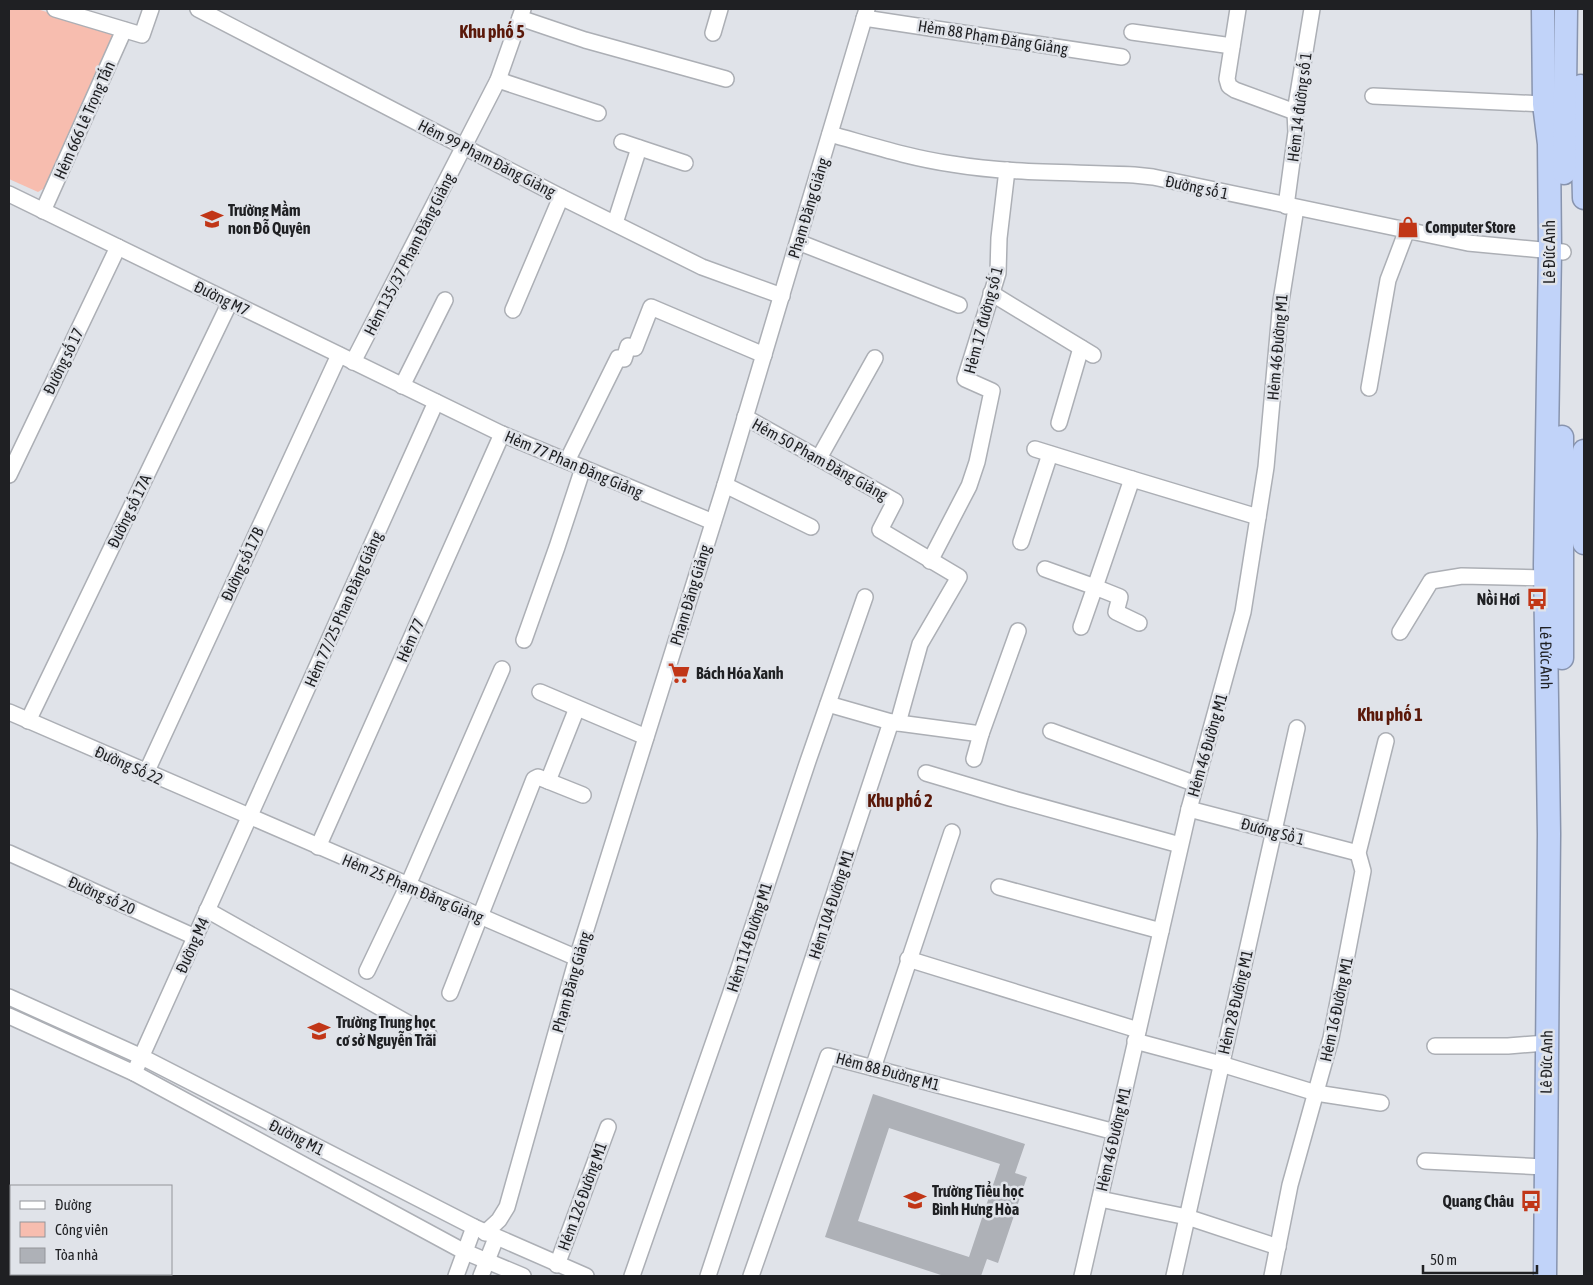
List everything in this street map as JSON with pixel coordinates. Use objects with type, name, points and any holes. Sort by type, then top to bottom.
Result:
[{"type":"highway","name":"Lê Đức Anh","points":[[1543,9],[1584,198]]},
{"type":"highway","points":[[1556,9],[1565,112]]},
{"type":"highway","points":[[1565,112],[1566,9]]},
{"type":"highway","points":[[1565,112],[1581,9]]},
{"type":"highway","name":"Lê Đức Anh","points":[[1545,1276],[1549,834],[1545,578],[1554,258],[1565,112]]},
{"type":"highway","name":"Lê Đức Anh","points":[[1554,258],[1559,1276]]},
{"type":"highway","points":[[1584,452],[1584,542]]},
{"type":"street","points":[[56,9],[142,36],[151,9]]},
{"type":"street","name":"Hẻm 99 Phạm Đăng Giảng","points":[[198,9],[561,197],[702,267],[782,296]]},
{"type":"street","points":[[714,33],[720,9]]},
{"type":"street","points":[[1238,9],[1227,79],[1229,86],[1235,90],[1295,112]]},
{"type":"street","name":"Hẻm 14 đường số 1","points":[[1291,207],[1296,132],[1295,112],[1312,9]]},
{"type":"street","points":[[521,13],[585,40],[726,79]]},
{"type":"street","name":"Hẻm 135/37 Phạm Đăng Giảng","points":[[353,362],[498,80],[521,13]]},
{"type":"street","name":"Hẻm 88 Phạm Đăng Giảng","points":[[865,13],[1122,57]]},
{"type":"street","name":"Phạm Đăng Giảng","points":[[456,1276],[463,1251],[498,1220],[507,1207],[577,958],[725,485],[865,13]]},
{"type":"street","name":"Hẻm 666 Lê Trọng Tấn","points":[[43,211],[124,30]]},
{"type":"street","points":[[1132,32],[1232,46]]},
{"type":"street","points":[[498,80],[598,112]]},
{"type":"street","points":[[1374,96],[1565,112]]},
{"type":"street","name":"Đường số 1","points":[[830,134],[923,159],[952,164],[1007,170],[1134,175],[1468,243],[1554,258]]},
{"type":"street","points":[[622,142],[685,163]]},
{"type":"street","points":[[614,223],[639,148]]},
{"type":"street","name":"Hẻm 17 đường số 1","points":[[930,561],[969,486],[977,462],[992,391],[965,379],[999,265],[999,238],[1007,170]]},
{"type":"street","name":"Đường M7","points":[[9,194],[436,402]]},
{"type":"street","points":[[513,310],[561,197]]},
{"type":"street","name":"Hẻm 46 Đường M1","points":[[1082,1276],[1180,845],[1237,635],[1258,517],[1269,435],[1291,207]]},
{"type":"street","points":[[1369,388],[1388,280],[1407,230]]},
{"type":"street","points":[[798,242],[959,305]]},
{"type":"street","name":"Đường số 17","points":[[9,476],[118,247]]},
{"type":"street","points":[[991,294],[1088,351],[1059,423]]},
{"type":"street","points":[[402,386],[445,300]]},
{"type":"street","name":"Đường số 17A","points":[[28,721],[230,302]]},
{"type":"street","points":[[567,461],[618,358],[624,359],[628,346],[635,348],[651,307],[764,355]]},
{"type":"street","name":"Đường số 17B","points":[[146,773],[339,355]]},
{"type":"street","points":[[819,458],[875,358]]},
{"type":"street","name":"Hẻm 77 Phan Đăng Giảng","points":[[436,402],[502,434],[713,522]]},
{"type":"street","name":"Hẻm 77/25 Phan Đăng Giảng","points":[[249,817],[436,402]]},
{"type":"street","name":"Hẻm 50 Phạm Đăng Giảng","points":[[745,417],[895,501],[880,530],[930,561]]},
{"type":"street","name":"Hẻm 77","points":[[318,846],[502,434]]},
{"type":"street","points":[[1035,449],[1258,517]]},
{"type":"street","points":[[1021,542],[1050,454]]},
{"type":"street","points":[[524,640],[583,468]]},
{"type":"street","points":[[1081,627],[1132,479]]},
{"type":"street","points":[[725,485],[811,528]]},
{"type":"street","name":"Hẻm 104 Đường M1","points":[[708,1276],[920,644],[959,577],[930,561]]},
{"type":"street","points":[[1044,569],[1120,597],[1116,612],[1139,622]]},
{"type":"street","points":[[1400,632],[1431,581],[1462,576],[1545,578]]},
{"type":"street","name":"Hẻm 114 Đường M1","points":[[632,1276],[865,597]]},
{"type":"street","points":[[974,759],[1018,631]]},
{"type":"street","points":[[367,971],[408,885],[502,669]]},
{"type":"street","points":[[540,692],[646,737]]},
{"type":"street","points":[[828,704],[895,723],[982,734]]},
{"type":"street","points":[[548,781],[577,708]]},
{"type":"street","name":"Đường Số 22","points":[[9,712],[249,817]]},
{"type":"street","name":"Hẻm 28 Đường M1","points":[[1174,1276],[1297,728]]},
{"type":"street","points":[[1051,731],[1196,784]]},
{"type":"street","name":"Hẻm 16 Đường M1","points":[[1272,1276],[1290,1185],[1331,1038],[1363,872],[1358,853],[1386,741]]},
{"type":"street","points":[[926,773],[1180,845]]},
{"type":"street","points":[[450,993],[534,779],[538,777],[583,795]]},
{"type":"street","name":"Đướng Sồ 1","points":[[1189,808],[1358,853]]},
{"type":"street","name":"Hẻm 25 Phạm Đăng Giảng","points":[[249,817],[577,958]]},
{"type":"street","name":"Đường M4","points":[[134,1073],[249,817]]},
{"type":"street","points":[[873,1068],[952,832]]},
{"type":"street","name":"Đường số 20","points":[[9,853],[195,937]]},
{"type":"street","points":[[999,887],[1161,931]]},
{"type":"street","points":[[207,910],[429,1035]]},
{"type":"street","points":[[908,959],[1221,1064],[1316,1093],[1381,1103]]},
{"type":"street","name":"Đường M1","points":[[9,998],[142,1057],[485,1233],[586,1276]]},
{"type":"street","name":"Đường M1","points":[[9,1016],[134,1073],[463,1251],[484,1269],[523,1276]]},
{"type":"street","points":[[1435,1046],[1508,1046],[1546,1043]]},
{"type":"street","name":"Hẻm 88 Đường M1","points":[[752,1276],[828,1056],[1115,1132]]},
{"type":"street","name":"Hẻm 126 Đường M1","points":[[557,1265],[608,1127]]},
{"type":"street","points":[[1425,1161],[1545,1167]]},
{"type":"street","points":[[1100,1199],[1187,1216],[1278,1247]]},
{"type":"street","name":"Phạm Đăng Giảng","points":[[484,1269],[485,1233]]},
{"type":"green space","points":[[9,9],[37,9],[115,33],[46,187],[38,192],[9,179]]},
{"type":"building","points":[[873,1094],[1025,1144],[1015,1173],[1027,1177],[998,1263],[987,1259],[981,1276],[944,1276],[825,1237]],"holes":[[[889,1128],[1000,1164],[969,1257],[858,1221]]]},
{"type":"place","name":"Trường Mầm non Đỗ Quyên","points":[[212,219]]},
{"type":"place","name":"Computer Store","points":[[1408,227]]},
{"type":"place","name":"Nồi Hơi","points":[[1537,599]]},
{"type":"place","name":"Bách Hóa Xanh","points":[[679,673]]},
{"type":"place","name":"Trường Trung học cơ sở Nguyễn Trãi","points":[[319,1031]]},
{"type":"place","name":"Trường Tiểu học Bình Hưng Hòa","points":[[915,1200]]},
{"type":"place","name":"Quang Châu","points":[[1531,1201]]},
{"type":"district","name":"Khu phố 5","points":[[492,31]]},
{"type":"district","name":"Khu phố 1","points":[[1390,714]]},
{"type":"district","name":"Khu phố 2","points":[[900,800]]}]
